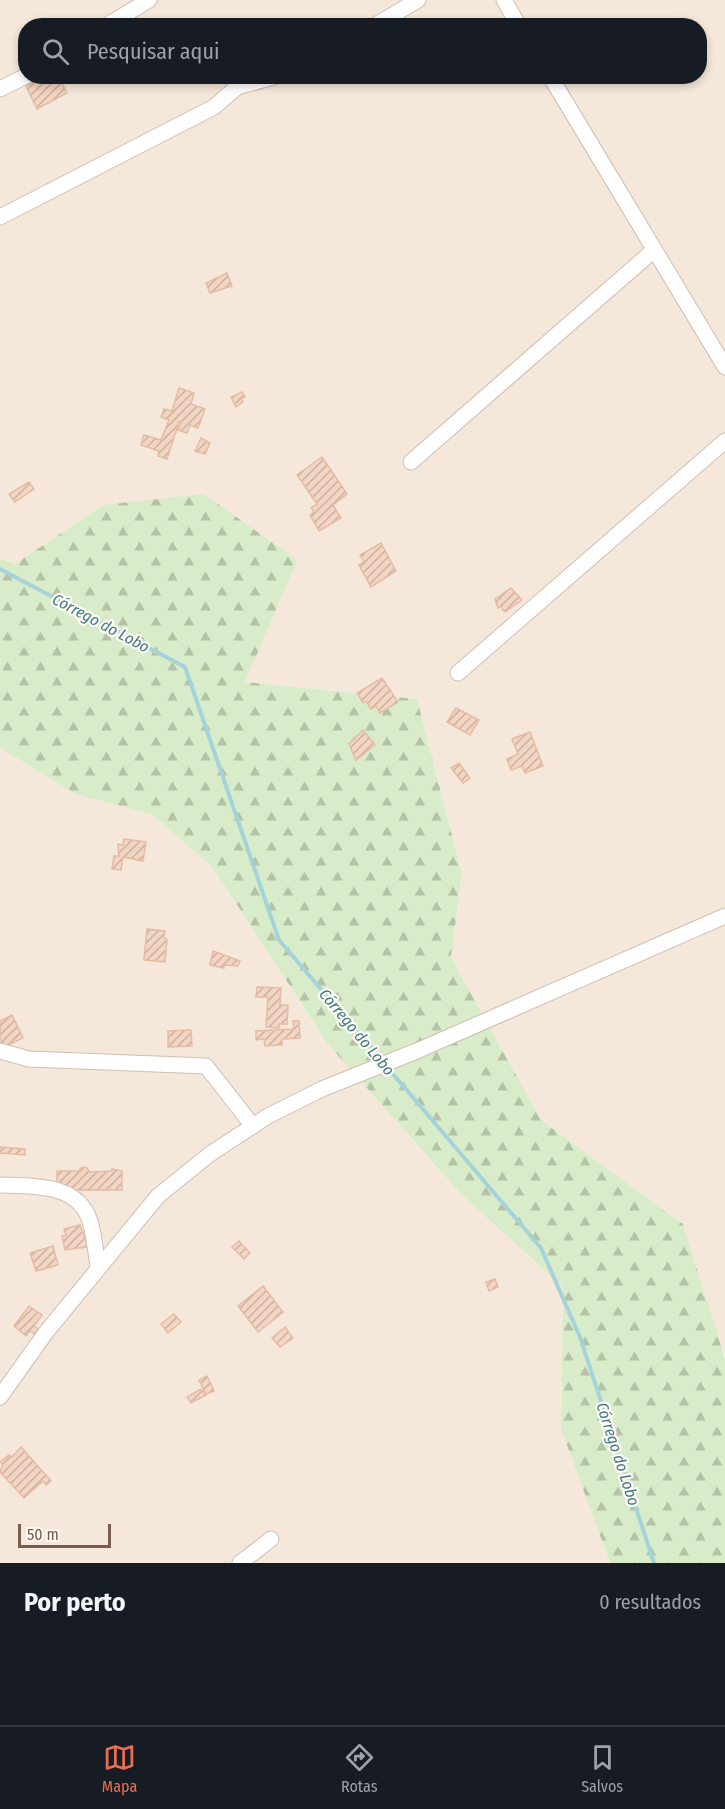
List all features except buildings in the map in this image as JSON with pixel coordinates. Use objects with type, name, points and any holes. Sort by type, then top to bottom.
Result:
[{"type":"street","points":[[119,18],[149,0]]},
{"type":"street","points":[[388,18],[418,0]]},
{"type":"street","points":[[504,0],[514,18]]},
{"type":"street","points":[[0,89],[18,80]]},
{"type":"street","points":[[0,217],[214,107],[237,87],[248,84]]},
{"type":"street","points":[[555,84],[725,367]]},
{"type":"street","points":[[411,462],[654,250]]},
{"type":"street","points":[[458,673],[725,441]]},
{"type":"street","points":[[0,1397],[47,1330],[158,1196],[210,1154],[253,1126],[322,1089],[419,1050],[725,916]]},
{"type":"street","points":[[0,1052],[29,1059],[206,1066],[253,1126]]},
{"type":"street","points":[[0,1185],[52,1188],[77,1199],[89,1218],[98,1267]]},
{"type":"street","points":[[240,1563],[271,1539]]},
{"type":"shaded area","points":[[0,0],[725,0],[725,1353],[722,1354],[683,1224],[541,1120],[451,957],[462,874],[417,699],[245,682],[103,505],[15,564],[0,558]]},
{"type":"shaded area","points":[[0,748],[76,794],[153,815],[213,868],[327,1043],[460,1193],[563,1287],[561,1429],[610,1563],[0,1563]]},
{"type":"green space","points":[[204,494],[297,560],[245,682],[417,699],[462,874],[451,957],[541,1120],[683,1224],[725,1359],[725,1563],[610,1563],[561,1429],[563,1287],[460,1193],[327,1043],[213,868],[153,815],[76,794],[0,748],[0,558],[15,564],[103,505]]},
{"type":"waterway","name":"Córrego do Lobo","points":[[0,569],[185,667],[279,940],[383,1062]]},
{"type":"waterway","name":"Córrego do Lobo","points":[[387,1067],[541,1248],[580,1337],[654,1563]]}]
